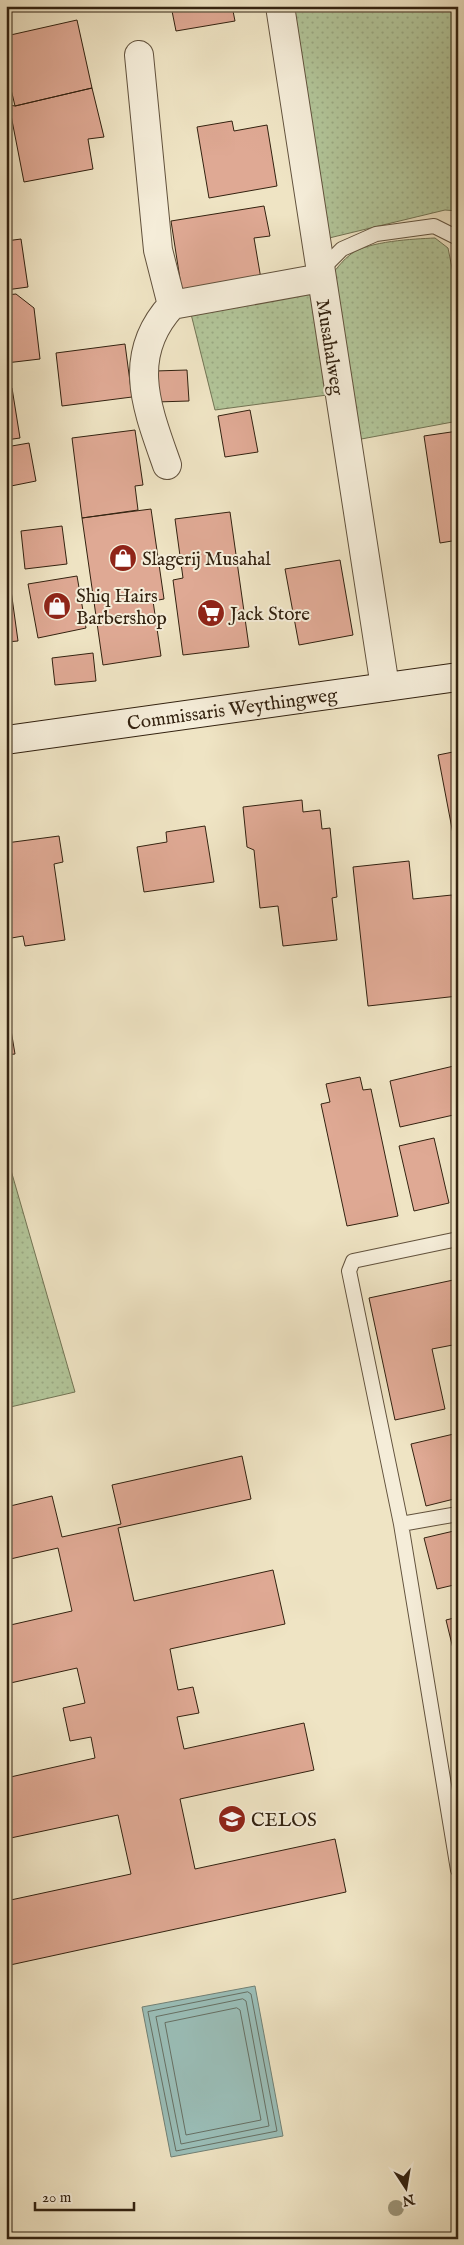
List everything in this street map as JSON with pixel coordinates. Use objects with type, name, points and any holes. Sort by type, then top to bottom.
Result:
[{"type":"street","name":"Musahalweg","points":[[280,6],[385,687]]},
{"type":"street","points":[[139,55],[158,250],[172,305]]},
{"type":"street","points":[[168,465],[148,409],[143,372],[149,342],[158,320],[172,305],[321,278]]},
{"type":"street","name":"Commissaris Weythingweg","points":[[6,740],[458,677]]},
{"type":"lane","points":[[321,278],[328,263],[342,249],[376,234],[434,226],[458,238]]},
{"type":"lane","points":[[458,1239],[353,1261],[349,1271],[401,1524],[458,1870]]},
{"type":"lane","points":[[401,1524],[458,1514]]},
{"type":"green space","points":[[291,6],[458,6],[458,211],[445,210],[325,239]]},
{"type":"green space","points":[[435,238],[448,248],[453,273],[458,281],[458,421],[356,440],[332,274],[351,254],[369,246],[380,243]]},
{"type":"green space","points":[[308,292],[314,300],[327,395],[215,410],[190,310]]},
{"type":"green space","points":[[6,1153],[75,1392],[6,1408]]},
{"type":"water","points":[[255,1986],[283,2136],[171,2157],[142,2007]]},
{"type":"building","points":[[171,6],[232,6],[235,21],[176,31]]},
{"type":"building","points":[[77,20],[92,88],[15,106],[6,68],[6,36]]},
{"type":"building","points":[[92,88],[104,137],[88,139],[93,169],[24,182],[9,105],[15,106]]},
{"type":"building","points":[[232,121],[234,131],[267,125],[277,186],[209,198],[197,127]]},
{"type":"building","points":[[264,206],[270,236],[254,238],[261,279],[182,292],[171,221]]},
{"type":"building","points":[[21,239],[28,287],[6,290],[6,241]]},
{"type":"building","points":[[16,294],[34,308],[40,359],[6,363],[6,295]]},
{"type":"building","points":[[125,344],[132,397],[62,406],[56,353]]},
{"type":"building","points":[[187,370],[189,401],[156,402],[155,371]]},
{"type":"building","points":[[12,388],[20,438],[6,440],[6,389]]},
{"type":"building","points":[[250,410],[258,452],[225,457],[218,416]]},
{"type":"building","points":[[135,430],[143,485],[135,486],[138,510],[82,518],[72,438]]},
{"type":"building","points":[[458,431],[458,540],[440,543],[424,436]]},
{"type":"building","points":[[29,443],[36,481],[6,487],[6,447]]},
{"type":"building","name":"Slagerij Musahal","points":[[151,509],[164,599],[153,601],[161,656],[103,665],[82,518]]},
{"type":"building","name":"Jack Store","points":[[230,512],[249,647],[183,655],[173,580],[183,578],[175,519]]},
{"type":"building","points":[[62,526],[67,564],[25,569],[21,531]]},
{"type":"building","points":[[340,560],[353,635],[299,645],[285,569]]},
{"type":"building","name":"Shiq Hairs Barbershop","points":[[77,576],[86,628],[38,638],[28,584]]},
{"type":"building","points":[[10,583],[18,641],[6,642],[6,584]]},
{"type":"building","points":[[93,653],[96,681],[55,685],[52,658]]},
{"type":"building","points":[[458,751],[458,855],[457,855],[438,755]]},
{"type":"building","points":[[302,800],[303,812],[320,810],[322,829],[330,828],[337,897],[332,898],[337,940],[283,946],[278,906],[260,908],[254,850],[247,847],[243,807]]},
{"type":"building","points":[[205,826],[214,882],[144,892],[137,847],[167,842],[166,832]]},
{"type":"building","points":[[59,836],[63,862],[54,864],[65,940],[25,946],[23,936],[6,939],[6,843]]},
{"type":"building","points":[[409,861],[413,899],[452,895],[458,946],[458,996],[368,1006],[353,867]]},
{"type":"building","points":[[6,1012],[8,1012],[15,1054],[6,1055]]},
{"type":"building","points":[[458,1065],[458,1114],[400,1127],[390,1081]]},
{"type":"building","points":[[360,1077],[363,1090],[371,1089],[398,1216],[347,1226],[321,1104],[330,1102],[326,1084]]},
{"type":"building","points":[[434,1138],[449,1203],[414,1211],[399,1146]]},
{"type":"building","points":[[458,1279],[458,1344],[432,1349],[445,1409],[395,1420],[369,1298]]},
{"type":"building","points":[[458,1433],[458,1498],[426,1506],[411,1444]]},
{"type":"building","points":[[242,1456],[251,1499],[118,1528],[134,1601],[273,1570],[285,1624],[170,1649],[178,1690],[193,1687],[199,1713],[177,1717],[184,1749],[304,1723],[314,1770],[180,1799],[195,1869],[335,1839],[346,1892],[10,1965],[6,1947],[6,1901],[131,1874],[118,1815],[6,1839],[6,1778],[95,1758],[91,1737],[70,1741],[63,1708],[85,1703],[77,1668],[6,1684],[6,1626],[72,1611],[58,1548],[6,1560],[6,1507],[52,1496],[62,1537],[121,1524],[112,1485]]},
{"type":"building","points":[[458,1530],[458,1584],[437,1589],[424,1538]]},
{"type":"building","points":[[458,1617],[458,1669],[446,1620]]},
{"type":"place","name":"Slagerij Musahal","points":[[123,558]]},
{"type":"place","name":"Shiq Hairs Barbershop","points":[[57,606]]},
{"type":"place","name":"Jack Store","points":[[211,613]]},
{"type":"place","name":"CELOS","points":[[232,1819]]}]
